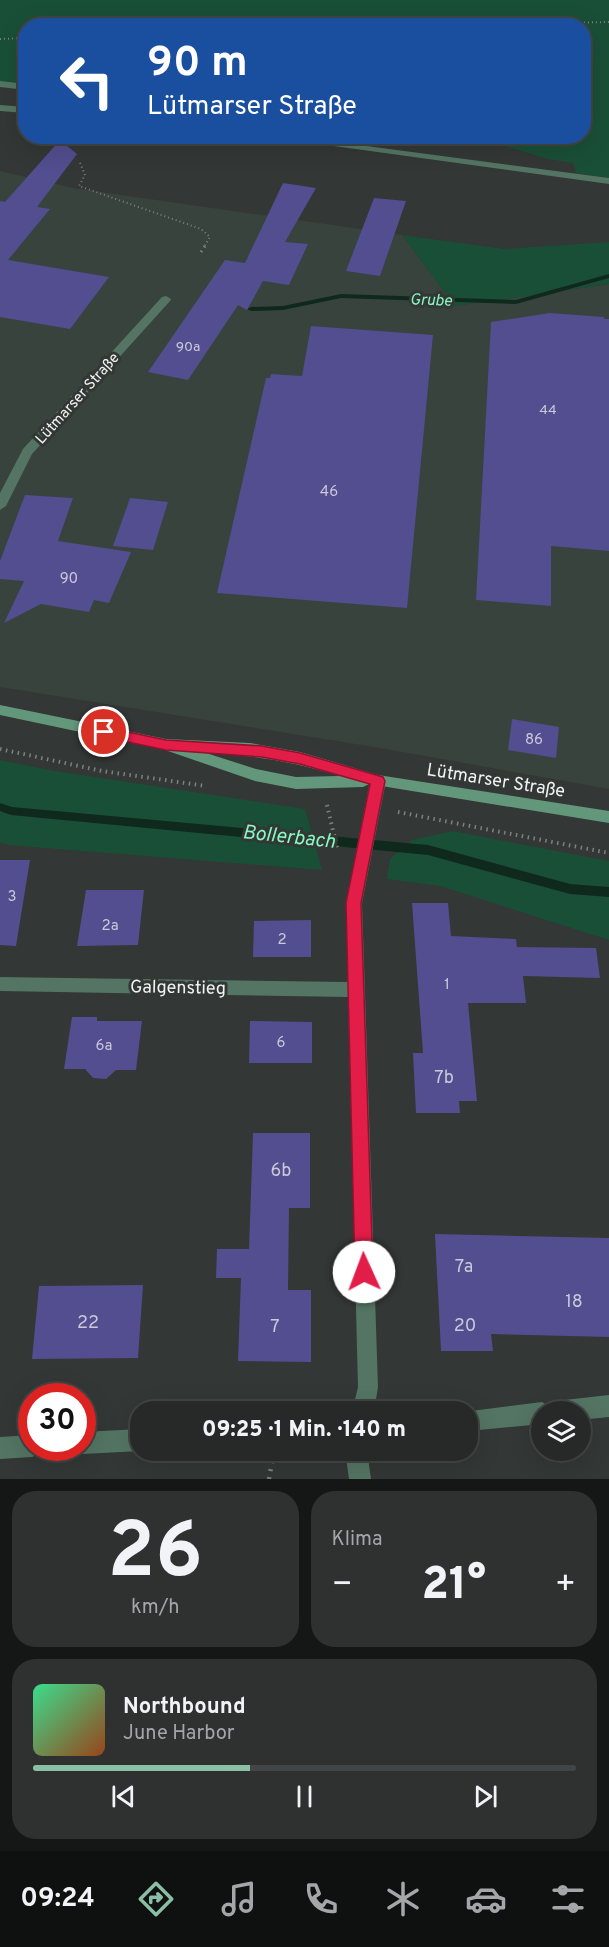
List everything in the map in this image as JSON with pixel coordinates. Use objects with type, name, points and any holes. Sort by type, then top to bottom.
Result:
[{"type":"main road","name":"Lütmarser Straße","points":[[0,710],[166,745],[242,772],[296,783],[378,781]]},
{"type":"main road","name":"Lütmarser Straße","points":[[166,745],[250,749],[300,758],[378,781],[609,817]]},
{"type":"street","points":[[0,84],[18,86]]},
{"type":"street","points":[[0,108],[18,109]]},
{"type":"street","points":[[326,144],[609,181]]},
{"type":"street","name":"Lütmarser Straße","points":[[0,506],[27,452],[166,299]]},
{"type":"street","points":[[365,1401],[368,1387],[354,903],[378,781]]},
{"type":"street","name":"Galgenstieg","points":[[0,984],[357,990]]},
{"type":"street","points":[[591,1408],[609,1406]]},
{"type":"street","points":[[478,1419],[531,1414]]},
{"type":"street","points":[[96,1442],[130,1441]]},
{"type":"street","points":[[0,1448],[18,1447]]},
{"type":"street","points":[[358,1461],[360,1479]]},
{"type":"path","points":[[591,22],[609,22]]},
{"type":"path","points":[[0,39],[18,38]]},
{"type":"path","points":[[80,163],[85,175],[79,186],[201,229],[210,237],[201,252]]},
{"type":"path","points":[[328,808],[338,852]]},
{"type":"path","points":[[269,1479],[272,1461]]},
{"type":"shaded area","points":[[0,171],[73,188],[402,235],[455,306],[609,284],[609,789],[380,748],[0,687]]},
{"type":"green space","points":[[0,0],[609,0],[609,178],[576,173],[573,163],[548,159],[499,144],[591,144],[591,18],[18,18],[18,84],[0,84]]},
{"type":"green space","points":[[402,235],[504,249],[609,242],[609,284],[455,306]]},
{"type":"green space","points":[[0,760],[55,771],[305,809],[322,870],[8,845],[0,842]]},
{"type":"green space","points":[[452,831],[609,861],[609,940],[440,886],[387,879],[390,859],[412,840]]},
{"type":"building","points":[[56,144],[65,144],[77,154],[37,207],[50,209],[8,260],[109,277],[70,329],[0,317],[0,201],[5,202]]},
{"type":"building","points":[[283,183],[316,188],[285,242],[308,244],[289,285],[263,281],[247,310],[238,305],[188,380],[148,372],[225,260],[245,263]]},
{"type":"building","points":[[374,198],[406,201],[380,276],[346,271]]},
{"type":"building","points":[[550,313],[609,319],[609,551],[551,546],[551,606],[476,600],[491,322]]},
{"type":"building","points":[[311,326],[433,335],[407,608],[217,593],[266,378],[270,378],[271,374],[302,376]]},
{"type":"building","points":[[25,495],[73,498],[58,541],[131,552],[109,603],[94,600],[89,612],[41,604],[4,623],[24,581],[0,579],[0,561]]},
{"type":"building","points":[[130,498],[168,502],[153,550],[113,546]]},
{"type":"building","points":[[512,719],[559,727],[556,758],[508,750]]},
{"type":"building","points":[[0,860],[30,860],[16,946],[0,945]]},
{"type":"building","points":[[86,890],[144,890],[138,945],[77,946]]},
{"type":"building","points":[[412,903],[448,903],[451,936],[516,939],[517,947],[596,948],[600,978],[523,976],[526,1003],[468,1003],[477,1101],[459,1101],[460,1113],[416,1113],[413,1053],[423,1053]]},
{"type":"building","points":[[311,920],[311,957],[253,957],[254,921]]},
{"type":"building","points":[[72,1017],[97,1017],[97,1021],[142,1021],[136,1070],[116,1070],[106,1079],[93,1078],[85,1069],[64,1069]]},
{"type":"building","points":[[250,1021],[312,1022],[312,1063],[249,1063]]},
{"type":"building","points":[[253,1133],[310,1133],[310,1208],[289,1208],[288,1290],[311,1290],[311,1362],[238,1361],[241,1278],[216,1278],[217,1249],[249,1249]]},
{"type":"building","points":[[435,1234],[609,1238],[609,1337],[491,1334],[493,1351],[441,1351]]},
{"type":"building","points":[[143,1285],[138,1358],[32,1359],[39,1286]]},
{"type":"waterway","name":"Grube","points":[[251,309],[283,308],[341,296],[516,302],[609,276]]},
{"type":"waterway","name":"Bollerbach","points":[[0,807],[11,811],[428,850],[570,889],[609,892]]},
{"type":"route","points":[[104,732],[166,745],[262,751],[300,758],[378,781],[354,903],[364,1272]]}]
